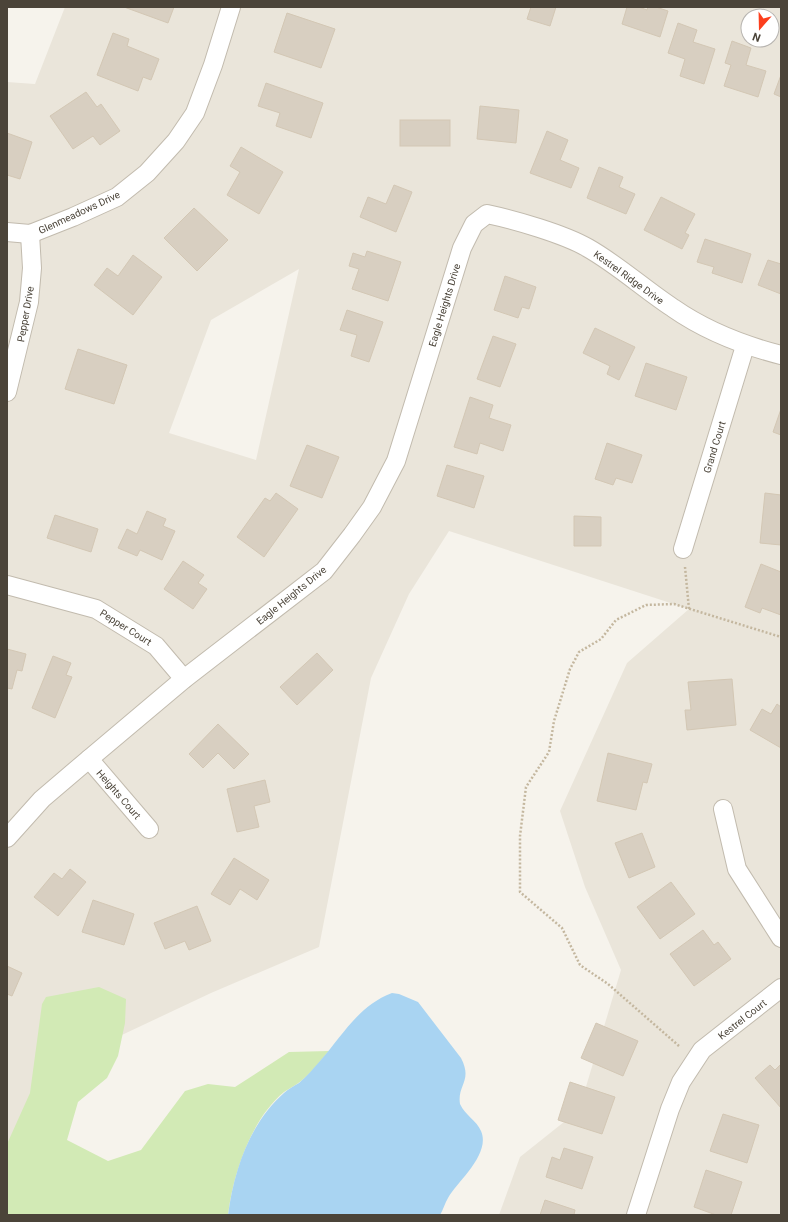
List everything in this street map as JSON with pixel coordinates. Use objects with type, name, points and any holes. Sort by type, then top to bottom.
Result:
[{"type":"street","name":"Glenmeadows Drive","points":[[7,232],[30,234],[117,197],[147,173],[176,141],[195,113],[213,65],[231,7]]},
{"type":"street","name":"Kestrel Ridge Drive","points":[[474,224],[488,214],[503,217],[549,232],[587,247],[633,278],[673,308],[708,329],[745,346],[781,355]]},
{"type":"street","name":"Eagle Heights Drive","points":[[7,838],[42,799],[89,759],[184,679],[324,571],[372,507],[396,461],[462,248],[474,224]]},
{"type":"street","name":"Pepper Drive","points":[[7,392],[28,302],[32,268],[30,234]]},
{"type":"street","name":"Grand Court","points":[[683,549],[745,346]]},
{"type":"street","name":"Pepper Court","points":[[7,585],[96,608],[156,646],[184,679]]},
{"type":"street","name":"Heights Court","points":[[89,759],[149,829]]},
{"type":"street","points":[[723,809],[736,870],[781,938]]},
{"type":"street","name":"Kestrel Court","points":[[636,1215],[670,1109],[681,1082],[702,1050],[781,988]]},
{"type":"path","points":[[683,549],[689,608]]},
{"type":"path","points":[[679,1046],[608,984],[580,965],[562,928],[520,892],[520,836],[526,787],[549,752],[554,721],[570,670],[579,652],[601,639],[616,620],[646,605],[674,604],[781,637]]},
{"type":"shaded area","points":[[65,7],[781,7],[781,1215],[499,1215],[520,1157],[579,1110],[621,970],[585,887],[560,811],[627,663],[689,609],[449,531],[409,594],[371,678],[319,947],[211,993],[56,1066],[7,1199],[7,82],[35,84]],"holes":[[[299,269],[256,460],[169,433],[211,320]]]},
{"type":"green space","points":[[99,987],[126,999],[125,1023],[118,1056],[107,1078],[78,1102],[67,1140],[108,1161],[141,1150],[185,1091],[208,1084],[235,1087],[289,1052],[329,1051],[306,1077],[284,1092],[272,1103],[262,1117],[253,1132],[239,1165],[230,1199],[228,1215],[7,1215],[7,1144],[30,1093],[42,1004],[46,997]]},
{"type":"water","points":[[392,993],[399,994],[418,1002],[461,1058],[464,1066],[465,1078],[461,1092],[460,1104],[479,1127],[483,1140],[478,1158],[448,1198],[440,1215],[228,1215],[234,1182],[239,1165],[252,1134],[261,1119],[284,1093],[299,1083],[310,1072],[360,1013],[370,1005]]},
{"type":"building","points":[[124,7],[174,7],[168,23]]},
{"type":"building","points":[[531,7],[556,7],[550,26],[527,19]]},
{"type":"building","points":[[627,7],[639,7],[647,10],[648,7],[656,7],[668,11],[660,37],[622,24]]},
{"type":"building","points":[[287,13],[335,29],[321,68],[274,52]]},
{"type":"building","points":[[678,23],[697,30],[693,42],[715,49],[704,84],[680,76],[685,59],[668,53]]},
{"type":"building","points":[[113,33],[129,39],[127,46],[159,59],[151,80],[143,77],[138,91],[97,75]]},
{"type":"building","points":[[732,41],[740,44],[740,48],[751,48],[746,65],[766,71],[758,97],[724,86],[731,65],[725,63]]},
{"type":"building","points":[[781,75],[781,97],[774,94]]},
{"type":"building","points":[[266,83],[323,103],[311,138],[276,126],[280,113],[258,106]]},
{"type":"building","points":[[86,92],[97,107],[101,104],[120,131],[100,145],[93,136],[73,149],[50,116]]},
{"type":"building","points":[[480,106],[519,110],[516,143],[477,139]]},
{"type":"building","points":[[400,120],[450,120],[450,146],[400,146]]},
{"type":"building","points":[[547,131],[568,140],[560,160],[579,168],[571,188],[530,173]]},
{"type":"building","points":[[7,133],[32,142],[20,179],[7,175]]},
{"type":"building","points":[[241,147],[283,172],[259,214],[227,195],[240,172],[230,166]]},
{"type":"building","points":[[599,167],[623,177],[619,187],[635,194],[626,214],[587,198]]},
{"type":"building","points":[[394,185],[412,192],[396,232],[360,217],[368,197],[386,204]]},
{"type":"building","points":[[661,197],[695,214],[685,233],[689,235],[682,249],[644,230]]},
{"type":"building","points":[[194,208],[228,240],[197,271],[164,238]]},
{"type":"building","points":[[705,239],[751,254],[742,283],[712,273],[714,267],[697,262]]},
{"type":"building","points":[[367,251],[401,262],[388,301],[352,289],[359,269],[349,266],[353,253],[365,257]]},
{"type":"building","points":[[133,255],[162,277],[133,315],[94,285],[107,268],[118,276]]},
{"type":"building","points":[[768,260],[781,264],[781,294],[758,285]]},
{"type":"building","points":[[505,276],[536,287],[529,309],[522,307],[518,318],[494,310]]},
{"type":"building","points":[[347,310],[383,322],[369,362],[351,356],[357,335],[340,330]]},
{"type":"building","points":[[595,328],[635,347],[619,380],[607,374],[610,366],[583,353]]},
{"type":"building","points":[[493,336],[516,344],[500,387],[477,379]]},
{"type":"building","points":[[78,349],[127,365],[114,404],[65,389]]},
{"type":"building","points":[[646,363],[687,377],[676,410],[635,396]]},
{"type":"building","points":[[470,397],[493,405],[489,418],[511,425],[503,451],[480,443],[477,454],[454,447]]},
{"type":"building","points":[[781,409],[781,435],[773,432]]},
{"type":"building","points":[[607,443],[642,455],[632,483],[616,478],[613,485],[595,479]]},
{"type":"building","points":[[307,445],[339,457],[322,498],[290,486]]},
{"type":"building","points":[[447,465],[484,476],[474,508],[437,496]]},
{"type":"building","points":[[276,493],[298,509],[264,557],[237,537],[265,498],[270,501]]},
{"type":"building","points":[[765,493],[781,495],[781,545],[760,543]]},
{"type":"building","points":[[147,511],[166,519],[163,526],[175,531],[162,560],[140,550],[137,556],[118,548],[127,529],[137,534]]},
{"type":"building","points":[[55,515],[98,529],[91,552],[47,538]]},
{"type":"building","points":[[574,516],[601,517],[601,546],[574,546]]},
{"type":"building","points":[[183,561],[204,575],[198,583],[207,589],[193,609],[164,589]]},
{"type":"building","points":[[761,564],[781,572],[781,615],[762,608],[760,613],[745,607]]},
{"type":"building","points":[[7,649],[26,654],[22,671],[17,670],[12,689],[7,688]]},
{"type":"building","points":[[317,653],[333,670],[297,705],[280,687]]},
{"type":"building","points":[[53,656],[71,663],[66,675],[72,677],[55,718],[32,708]]},
{"type":"building","points":[[732,679],[736,725],[687,730],[685,710],[691,710],[688,682]]},
{"type":"building","points":[[777,704],[781,707],[781,748],[750,730],[762,709],[771,714]]},
{"type":"building","points":[[218,724],[249,754],[234,769],[218,753],[203,768],[189,754]]},
{"type":"building","points":[[608,753],[652,764],[647,783],[643,782],[636,810],[597,801]]},
{"type":"building","points":[[265,780],[270,802],[254,806],[259,827],[237,832],[227,789]]},
{"type":"building","points":[[642,833],[655,867],[629,878],[615,843]]},
{"type":"building","points":[[234,858],[269,880],[257,900],[240,889],[230,905],[211,894]]},
{"type":"building","points":[[70,869],[86,882],[58,916],[34,897],[54,873],[62,879]]},
{"type":"building","points":[[671,882],[695,914],[660,939],[637,907]]},
{"type":"building","points":[[93,900],[134,914],[124,945],[82,932]]},
{"type":"building","points":[[197,906],[211,941],[189,950],[185,941],[165,949],[154,923]]},
{"type":"building","points":[[703,930],[714,945],[718,942],[731,959],[694,986],[670,954]]},
{"type":"building","points":[[7,966],[22,973],[12,996],[7,994]]},
{"type":"building","points":[[596,1023],[638,1041],[623,1076],[581,1058]]},
{"type":"building","points":[[781,1064],[781,1108],[755,1078],[770,1065],[775,1070]]},
{"type":"building","points":[[570,1082],[615,1097],[602,1134],[558,1120]]},
{"type":"building","points":[[723,1114],[759,1125],[747,1163],[710,1151]]},
{"type":"building","points":[[564,1148],[593,1157],[582,1189],[546,1177],[552,1157],[560,1160]]},
{"type":"building","points":[[706,1170],[742,1182],[731,1215],[716,1215],[694,1207]]},
{"type":"building","points":[[545,1200],[575,1210],[574,1215],[540,1215]]}]
